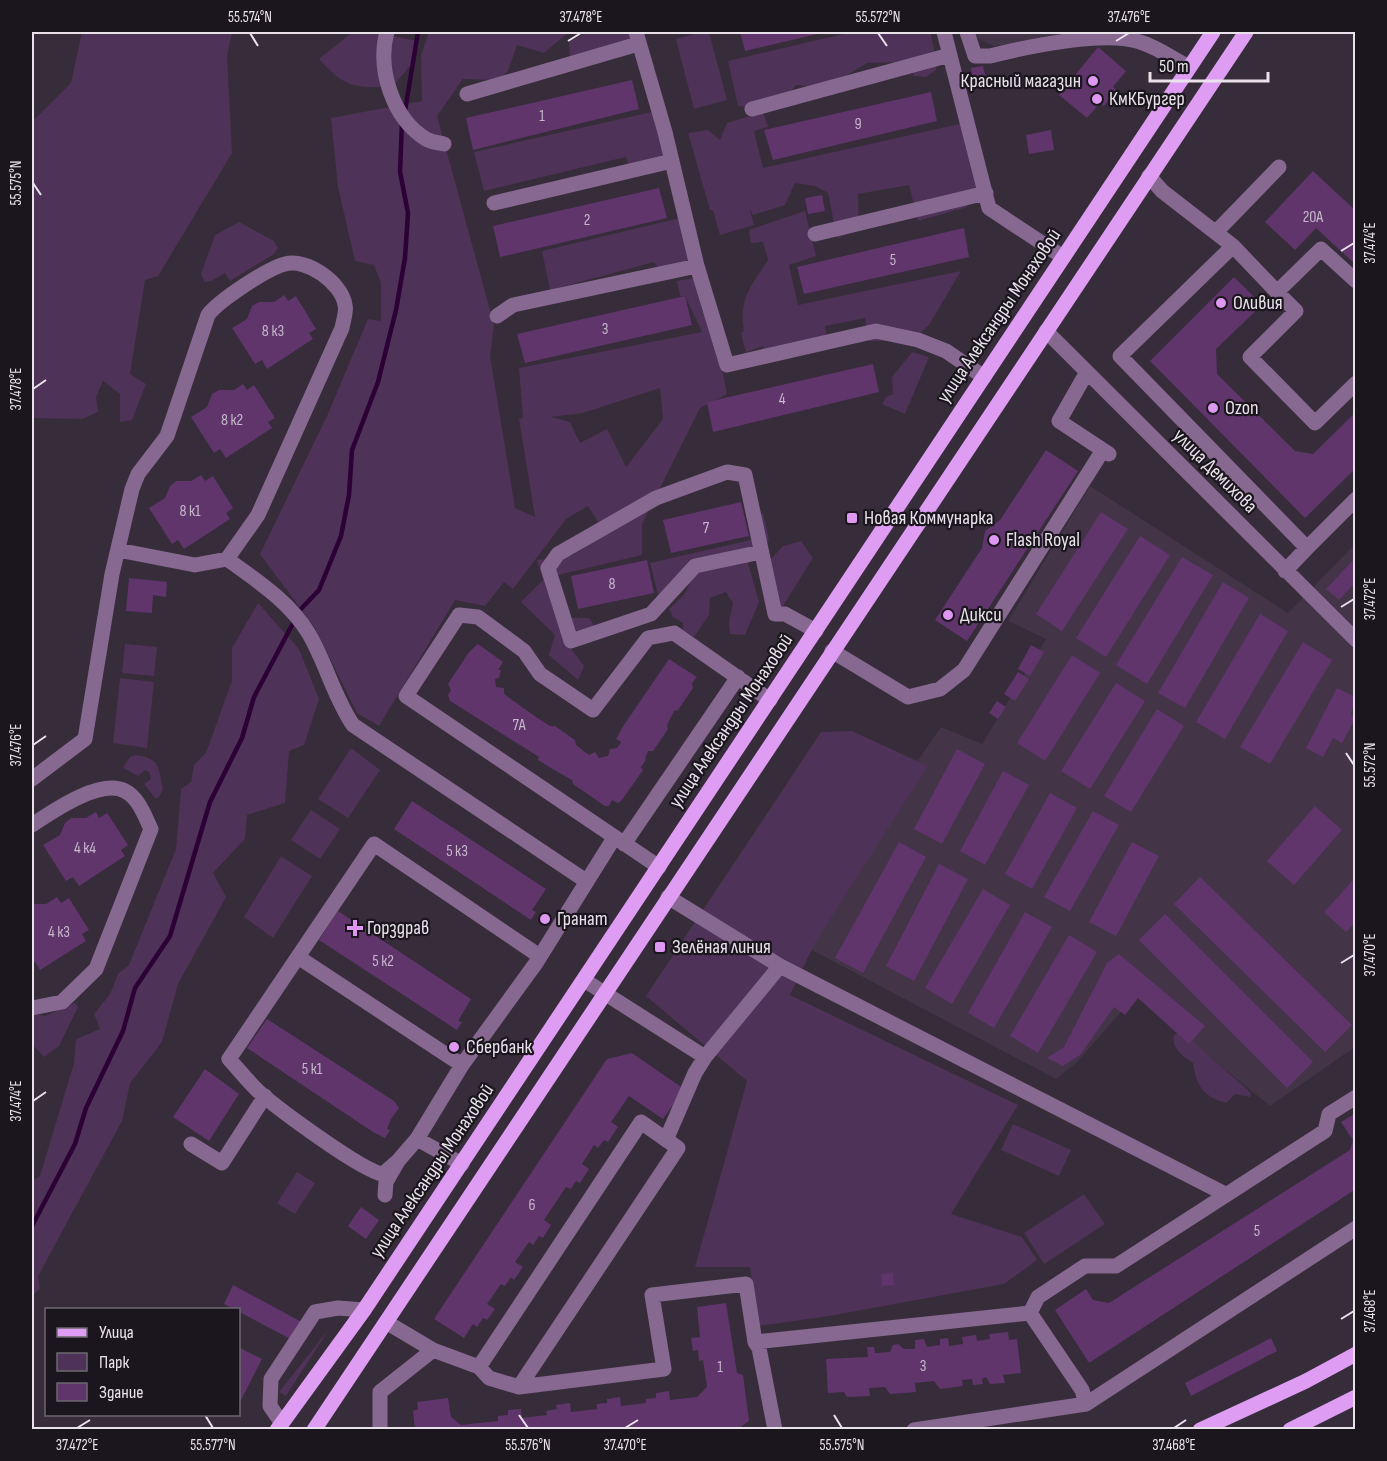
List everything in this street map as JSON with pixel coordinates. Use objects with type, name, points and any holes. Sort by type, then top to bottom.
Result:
[{"type":"main road","name":"улица Александры Монаховой","points":[[279,1426],[339,1349],[1213,32]]},
{"type":"main road","points":[[314,1430],[1246,32]]},
{"type":"main road","points":[[1200,1430],[1306,1381],[1356,1354]]},
{"type":"main road","points":[[1290,1430],[1356,1397]]},
{"type":"street","points":[[387,32],[383,47],[386,76],[394,101],[409,122],[427,139],[444,144]]},
{"type":"street","points":[[944,32],[989,208],[1064,257]]},
{"type":"street","points":[[968,32],[975,56],[1084,38],[1122,38],[1140,41],[1189,67]]},
{"type":"street","points":[[1147,32],[1155,49]]},
{"type":"street","points":[[467,94],[637,38],[672,161],[697,266],[727,364],[876,331],[918,340],[946,351],[984,376]]},
{"type":"street","points":[[752,109],[950,55]]},
{"type":"street","points":[[494,203],[672,161]]},
{"type":"street","points":[[1216,232],[1280,167]]},
{"type":"street","points":[[1149,176],[1162,191],[1233,246],[1296,311],[1250,357],[1315,423],[1356,383]]},
{"type":"street","points":[[815,234],[986,193]]},
{"type":"street","points":[[1233,246],[1120,356],[1307,548]]},
{"type":"street","points":[[1278,292],[1321,249],[1356,281]]},
{"type":"street","points":[[32,779],[85,739],[118,550],[132,489],[138,474],[167,436],[208,315],[216,304],[279,266],[302,264],[333,282],[341,293],[346,307],[342,328],[258,515],[227,559],[195,565],[118,550]]},
{"type":"street","points":[[497,316],[513,305],[697,266]]},
{"type":"street","name":"улица Демихова","points":[[1046,331],[1356,640]]},
{"type":"street","points":[[832,651],[908,697],[940,690],[964,670],[1107,453],[1059,421],[1087,372]]},
{"type":"street","points":[[761,552],[695,566],[651,614],[571,641],[548,568],[558,554],[656,498],[727,472],[744,475],[775,614],[785,614],[816,631]]},
{"type":"street","points":[[1285,571],[1356,499]]},
{"type":"street","points":[[227,559],[280,600],[308,633],[339,705],[353,725],[586,881]]},
{"type":"street","points":[[659,867],[406,696],[459,615],[478,617],[524,651],[540,674],[593,710],[648,638],[674,633],[770,700]]},
{"type":"street","points":[[538,955],[374,844],[229,1059],[265,1096],[353,1161],[376,1173],[388,1172],[417,1138],[462,1065],[536,963],[538,955],[586,881],[619,841],[738,678]]},
{"type":"street","points":[[32,825],[63,805],[92,792],[111,788],[126,791],[139,804],[151,829],[96,969],[62,1002],[32,1008]]},
{"type":"street","points":[[668,897],[780,966],[1225,1194]]},
{"type":"street","points":[[298,957],[462,1065]]},
{"type":"street","points":[[666,1140],[695,1073],[705,1057],[780,966]]},
{"type":"street","points":[[584,980],[705,1057]]},
{"type":"street","points":[[191,1144],[222,1163],[265,1096]]},
{"type":"street","points":[[1030,1312],[1038,1297],[1085,1266],[1116,1266],[1325,1131],[1329,1114],[1356,1097]]},
{"type":"street","points":[[478,1366],[641,1122],[678,1148],[519,1387]]},
{"type":"street","points":[[417,1138],[462,1164]]},
{"type":"street","points":[[385,1196],[386,1182],[398,1161]]},
{"type":"street","points":[[914,1430],[1086,1404],[1356,1228]]},
{"type":"street","points":[[386,1322],[433,1350],[478,1366],[489,1378],[519,1387],[664,1369],[652,1295],[746,1284],[755,1342],[759,1348],[775,1430]]},
{"type":"street","points":[[279,1426],[270,1406],[271,1379],[315,1312],[338,1308],[364,1310]]},
{"type":"street","points":[[755,1342],[1030,1312]]},
{"type":"street","points":[[1030,1312],[1082,1390],[1086,1404]]},
{"type":"street","points":[[380,1430],[380,1392],[433,1350]]},
{"type":"shaded area","points":[[963,32],[1078,32],[994,46]]},
{"type":"shaded area","points":[[1090,486],[1288,613],[1355,544],[1355,1047],[1270,1106],[1135,996],[1077,1062],[1056,1079],[793,940],[941,727],[982,744],[1046,639],[1008,621]]},
{"type":"green space","points":[[82,32],[232,32],[227,56],[232,153],[158,276],[145,280],[130,374],[146,384],[132,420],[120,422],[120,394],[103,381],[96,397],[98,412],[82,419],[32,418],[32,122],[71,83]]},
{"type":"green space","points":[[388,32],[394,36],[416,41],[411,65],[392,87],[351,84],[336,76],[319,59],[350,34]]},
{"type":"green space","points":[[429,32],[569,32],[544,53],[517,45],[508,71],[498,80],[463,79],[437,116],[494,325],[490,356],[515,508],[535,517],[519,419],[523,418],[519,368],[702,332],[685,296],[680,296],[677,281],[704,276],[727,394],[700,408],[642,524],[642,555],[558,575],[564,618],[589,618],[595,627],[569,646],[584,666],[578,680],[549,655],[555,635],[521,602],[543,580],[537,560],[571,556],[606,534],[588,506],[566,519],[513,589],[504,582],[485,606],[455,600],[379,726],[357,713],[315,628],[260,554],[327,416],[368,319],[381,321],[381,283],[374,265],[355,261],[338,187],[331,118],[422,101],[421,56]],"holes":[[[660,388],[663,419],[626,467],[607,429],[580,443],[570,422],[551,417],[583,413]]]},
{"type":"green space","points":[[587,32],[636,32],[640,46],[570,58],[569,42]]},
{"type":"green space","points":[[709,32],[727,100],[694,109],[676,39]]},
{"type":"green space","points":[[852,32],[930,32],[937,62],[936,70],[926,77],[914,76],[907,62],[867,63],[826,88],[796,85],[775,109],[738,106],[728,61]]},
{"type":"green space","points":[[656,111],[666,158],[630,170],[626,157],[484,191],[474,152]]},
{"type":"green space","points":[[763,112],[768,127],[754,131],[763,168],[968,122],[979,182],[967,207],[918,221],[909,185],[858,194],[859,230],[837,238],[828,193],[815,186],[795,183],[785,205],[753,215],[749,208],[754,225],[720,235],[713,210],[710,210],[688,133],[708,130],[720,140],[727,123]]},
{"type":"green space","points":[[805,211],[816,256],[789,265],[798,305],[961,271],[929,325],[911,341],[869,341],[865,318],[825,326],[828,346],[764,356],[763,346],[746,352],[741,334],[744,330],[745,301],[768,260],[763,242],[751,243],[749,230]]},
{"type":"green space","points":[[684,217],[695,262],[662,273],[654,262],[550,290],[542,251]]},
{"type":"green space","points":[[239,222],[274,241],[278,248],[274,254],[230,281],[225,273],[205,282],[201,274],[215,235]]},
{"type":"green space","points":[[912,352],[929,357],[905,414],[882,404],[886,397],[893,394],[892,377]]},
{"type":"green space","points":[[763,513],[769,540],[748,563],[759,602],[745,635],[730,634],[729,622],[733,603],[726,592],[710,598],[709,615],[694,637],[683,630],[683,623],[673,617],[669,609],[684,595],[689,585],[687,581],[659,598],[650,563],[751,540],[747,517]]},
{"type":"green space","points":[[801,541],[813,558],[781,609],[769,561],[783,546]]},
{"type":"green space","points":[[258,603],[299,649],[319,699],[304,745],[289,751],[285,803],[247,815],[245,839],[213,873],[226,897],[178,984],[162,1042],[130,1083],[122,1121],[38,1276],[40,1289],[32,1296],[32,1181],[40,1176],[74,1063],[76,1039],[100,1029],[94,1014],[110,994],[118,974],[129,965],[176,849],[181,789],[191,782],[194,765],[206,753],[232,681],[232,648]]},
{"type":"green space","points":[[125,644],[157,647],[154,676],[122,673]]},
{"type":"green space","points":[[120,678],[154,682],[147,748],[113,743]]},
{"type":"green space","points":[[852,731],[928,766],[815,943],[790,995],[1018,1105],[951,1214],[1022,1237],[1037,1260],[1004,1284],[829,1316],[758,1326],[750,1267],[695,1267],[747,1081],[646,996],[821,732]]},
{"type":"green space","points":[[351,748],[380,770],[348,818],[318,799]]},
{"type":"green space","points":[[135,755],[150,758],[157,765],[163,790],[158,798],[155,798],[144,784],[151,779],[149,772],[145,770],[138,776],[123,768],[130,757]]},
{"type":"green space","points":[[311,810],[340,829],[320,859],[291,840]]},
{"type":"green space","points":[[281,856],[312,876],[273,938],[244,917]]},
{"type":"green space","points":[[75,1003],[78,1007],[59,1046],[44,1057],[32,1044],[32,1014],[45,1016]]},
{"type":"green space","points":[[1181,1031],[1248,1090],[1250,1097],[1235,1094],[1226,1103],[1207,1094],[1196,1078],[1193,1063],[1179,1052],[1174,1044],[1174,1035]]},
{"type":"green space","points":[[1013,1124],[1071,1150],[1059,1176],[1001,1150]]},
{"type":"green space","points":[[297,1172],[315,1183],[295,1214],[277,1203]]},
{"type":"green space","points":[[1084,1194],[1105,1224],[1044,1264],[1024,1233]]},
{"type":"green space","points":[[329,1329],[286,1396],[279,1392]]},
{"type":"building","points":[[740,32],[826,32],[745,51]]},
{"type":"building","points":[[1098,47],[1126,71],[1113,87],[1117,90],[1104,106],[1100,103],[1087,118],[1059,95]]},
{"type":"building","points":[[983,66],[986,78],[973,80],[971,68]]},
{"type":"building","points":[[632,80],[639,109],[473,150],[466,118]]},
{"type":"building","points":[[931,92],[937,121],[773,160],[764,130]]},
{"type":"building","points":[[1051,130],[1054,150],[1029,154],[1026,135]]},
{"type":"building","points":[[1313,171],[1356,211],[1356,265],[1316,228],[1295,250],[1265,222]]},
{"type":"building","points":[[659,188],[667,218],[500,257],[493,226]]},
{"type":"building","points":[[822,195],[825,211],[808,214],[805,198]]},
{"type":"building","points":[[964,228],[969,257],[804,294],[797,267]]},
{"type":"building","points":[[1234,277],[1262,305],[1216,349],[1217,374],[1295,451],[1313,454],[1356,412],[1356,468],[1305,518],[1150,361]]},
{"type":"building","points":[[284,295],[288,301],[296,296],[316,329],[309,333],[313,339],[267,369],[262,360],[255,364],[232,328],[247,319],[252,306],[259,302],[274,302]]},
{"type":"building","points":[[685,296],[692,325],[525,363],[517,334]]},
{"type":"building","points":[[873,364],[879,392],[713,432],[707,402]]},
{"type":"building","points":[[243,384],[247,390],[254,385],[275,418],[268,422],[272,428],[226,458],[220,449],[214,453],[191,417],[207,407],[212,394],[219,390],[234,390]]},
{"type":"building","points":[[1046,450],[1078,471],[967,641],[935,620],[982,548],[985,531],[1000,520]]},
{"type":"building","points":[[201,475],[205,481],[213,476],[233,508],[226,513],[230,519],[184,549],[178,540],[172,544],[149,508],[165,498],[170,486],[176,481],[191,481]]},
{"type":"building","points":[[741,502],[749,536],[671,553],[663,520]]},
{"type":"building","points":[[1101,512],[1128,529],[1062,631],[1036,614]]},
{"type":"building","points":[[1140,536],[1170,555],[1106,657],[1076,638]]},
{"type":"building","points":[[1182,557],[1213,575],[1147,684],[1116,665]]},
{"type":"building","points":[[1356,557],[1356,582],[1339,600],[1326,589]]},
{"type":"building","points":[[647,560],[654,593],[578,609],[571,576]]},
{"type":"building","points":[[129,578],[167,582],[166,597],[153,595],[152,613],[126,611]]},
{"type":"building","points":[[1223,582],[1249,598],[1185,708],[1158,693]]},
{"type":"building","points":[[1260,614],[1288,631],[1225,739],[1196,722]]},
{"type":"building","points":[[1303,642],[1332,660],[1270,764],[1240,747]]},
{"type":"building","points":[[478,644],[503,662],[498,670],[501,670],[499,678],[495,679],[496,687],[504,688],[504,694],[536,717],[550,726],[555,726],[575,740],[576,745],[589,755],[595,752],[599,758],[608,756],[610,749],[617,748],[621,742],[616,739],[624,725],[669,659],[697,677],[692,683],[693,688],[678,710],[674,711],[667,725],[668,729],[653,751],[648,751],[641,767],[643,770],[622,800],[618,803],[612,800],[609,806],[605,806],[573,784],[572,780],[538,760],[539,757],[450,701],[448,695],[451,690],[448,684],[469,652]]},
{"type":"building","points":[[1031,645],[1044,652],[1030,676],[1018,669]]},
{"type":"building","points":[[1072,655],[1100,673],[1045,761],[1017,743]]},
{"type":"building","points":[[1018,672],[1029,679],[1015,701],[1004,694]]},
{"type":"building","points":[[1116,683],[1145,701],[1090,789],[1061,771]]},
{"type":"building","points":[[1337,688],[1356,697],[1351,714],[1356,717],[1342,743],[1333,738],[1323,757],[1306,748]]},
{"type":"building","points":[[997,701],[1006,707],[998,719],[989,713]]},
{"type":"building","points":[[1157,709],[1184,726],[1131,812],[1104,796]]},
{"type":"building","points":[[957,749],[985,764],[942,844],[914,829]]},
{"type":"building","points":[[1003,771],[1029,785],[985,865],[960,851]]},
{"type":"building","points":[[1050,793],[1077,808],[1032,889],[1005,874]]},
{"type":"building","points":[[412,801],[546,889],[532,910],[536,912],[531,920],[394,829]]},
{"type":"building","points":[[1315,806],[1342,830],[1294,885],[1267,861]]},
{"type":"building","points":[[1093,811],[1119,825],[1070,911],[1044,897]]},
{"type":"building","points":[[96,812],[99,818],[107,813],[128,845],[121,850],[125,856],[79,886],[73,877],[66,881],[43,845],[60,835],[65,823],[71,818],[86,818]]},
{"type":"building","points":[[899,842],[926,857],[863,973],[835,958]]},
{"type":"building","points":[[1132,842],[1159,856],[1116,936],[1089,922]]},
{"type":"building","points":[[939,864],[968,879],[914,981],[886,966]]},
{"type":"building","points":[[1200,877],[1352,1025],[1325,1052],[1174,904]]},
{"type":"building","points":[[1356,877],[1356,922],[1346,932],[1324,912]]},
{"type":"building","points":[[983,889],[1010,905],[952,1004],[925,988]]},
{"type":"building","points":[[57,897],[61,903],[69,898],[89,930],[82,934],[86,941],[40,970],[35,962],[32,963],[32,904],[46,904]]},
{"type":"building","points":[[338,911],[471,999],[458,1021],[462,1022],[457,1030],[319,940]]},
{"type":"building","points":[[1025,912],[1052,927],[994,1028],[968,1013]]},
{"type":"building","points":[[1165,914],[1313,1062],[1287,1088],[1139,940]]},
{"type":"building","points":[[1069,935],[1097,952],[1038,1053],[1010,1036]]},
{"type":"building","points":[[1119,954],[1205,1026],[1189,1044],[1138,998],[1125,1015],[1114,1007],[1080,1055],[1063,1066],[1047,1058],[1064,1047],[1107,963]]},
{"type":"building","points":[[267,1019],[394,1101],[399,1108],[391,1119],[387,1129],[390,1130],[385,1138],[247,1048]]},
{"type":"building","points":[[632,1053],[684,1089],[663,1119],[629,1096],[611,1122],[618,1127],[608,1142],[604,1140],[598,1148],[594,1145],[582,1164],[589,1169],[580,1183],[576,1181],[571,1189],[566,1187],[544,1220],[551,1225],[543,1238],[539,1236],[533,1245],[529,1242],[515,1262],[523,1267],[514,1280],[511,1277],[505,1286],[501,1284],[487,1304],[495,1309],[487,1320],[483,1318],[477,1327],[473,1324],[464,1338],[434,1319],[607,1059]]},
{"type":"building","points":[[205,1069],[239,1094],[209,1141],[173,1117]]},
{"type":"building","points":[[1356,1113],[1356,1189],[1089,1363],[1055,1310],[1086,1289],[1093,1300],[1109,1303],[1350,1150],[1353,1140],[1341,1122]]},
{"type":"building","points":[[361,1207],[379,1220],[366,1239],[348,1226]]},
{"type":"building","points":[[893,1272],[894,1285],[882,1286],[881,1274]]},
{"type":"building","points":[[233,1285],[307,1325],[298,1343],[240,1312],[240,1308],[232,1308],[224,1304]]},
{"type":"building","points":[[726,1303],[737,1373],[743,1375],[749,1421],[738,1429],[415,1430],[413,1411],[418,1409],[417,1402],[448,1398],[451,1417],[461,1425],[498,1421],[498,1416],[508,1415],[508,1410],[521,1409],[522,1418],[547,1415],[546,1411],[557,1409],[556,1405],[570,1403],[571,1412],[597,1409],[597,1404],[607,1403],[607,1399],[620,1397],[621,1406],[646,1403],[646,1399],[656,1398],[656,1393],[669,1391],[670,1400],[697,1397],[707,1387],[703,1360],[699,1361],[698,1350],[693,1351],[691,1338],[700,1337],[697,1307]]},
{"type":"building","points":[[1008,1332],[1009,1340],[1017,1339],[1021,1373],[1003,1375],[1005,1383],[990,1384],[986,1377],[982,1379],[983,1384],[973,1385],[972,1379],[962,1380],[963,1386],[940,1389],[934,1381],[915,1383],[916,1392],[890,1394],[885,1387],[869,1388],[870,1396],[847,1397],[844,1392],[828,1393],[826,1359],[868,1357],[867,1347],[874,1347],[875,1353],[890,1352],[893,1345],[898,1344],[904,1349],[915,1349],[915,1340],[924,1339],[927,1347],[940,1345],[940,1339],[948,1338],[949,1346],[963,1344],[962,1337],[976,1335],[977,1341],[990,1339],[989,1334]]},
{"type":"building","points":[[1271,1338],[1277,1351],[1191,1396],[1185,1383]]},
{"type":"building","points":[[240,1348],[262,1359],[240,1399]]},
{"type":"waterway","points":[[405,111],[418,32]]},
{"type":"waterway","points":[[32,1226],[75,1144],[86,1108],[123,1031],[135,988],[170,936],[210,802],[242,738],[254,697],[300,610],[319,590],[341,536],[349,495],[352,450],[378,382],[396,310],[405,258],[408,213],[400,172],[402,122]]},
{"type":"place","name":"Красный магазин","points":[[1093,81]]},
{"type":"place","name":"КмКБургер","points":[[1097,99]]},
{"type":"place","name":"Оливия","points":[[1221,303]]},
{"type":"place","name":"Ozon","points":[[1213,408]]},
{"type":"place","name":"Новая Коммунарка","points":[[852,518]]},
{"type":"place","name":"Flash Royal","points":[[994,540]]},
{"type":"place","name":"Дикси","points":[[948,615]]},
{"type":"place","name":"Гранат","points":[[545,919]]},
{"type":"place","name":"Горздрав","points":[[355,928]]},
{"type":"place","name":"Зелёная линия","points":[[660,947]]},
{"type":"place","name":"Сбербанк","points":[[454,1047]]}]
